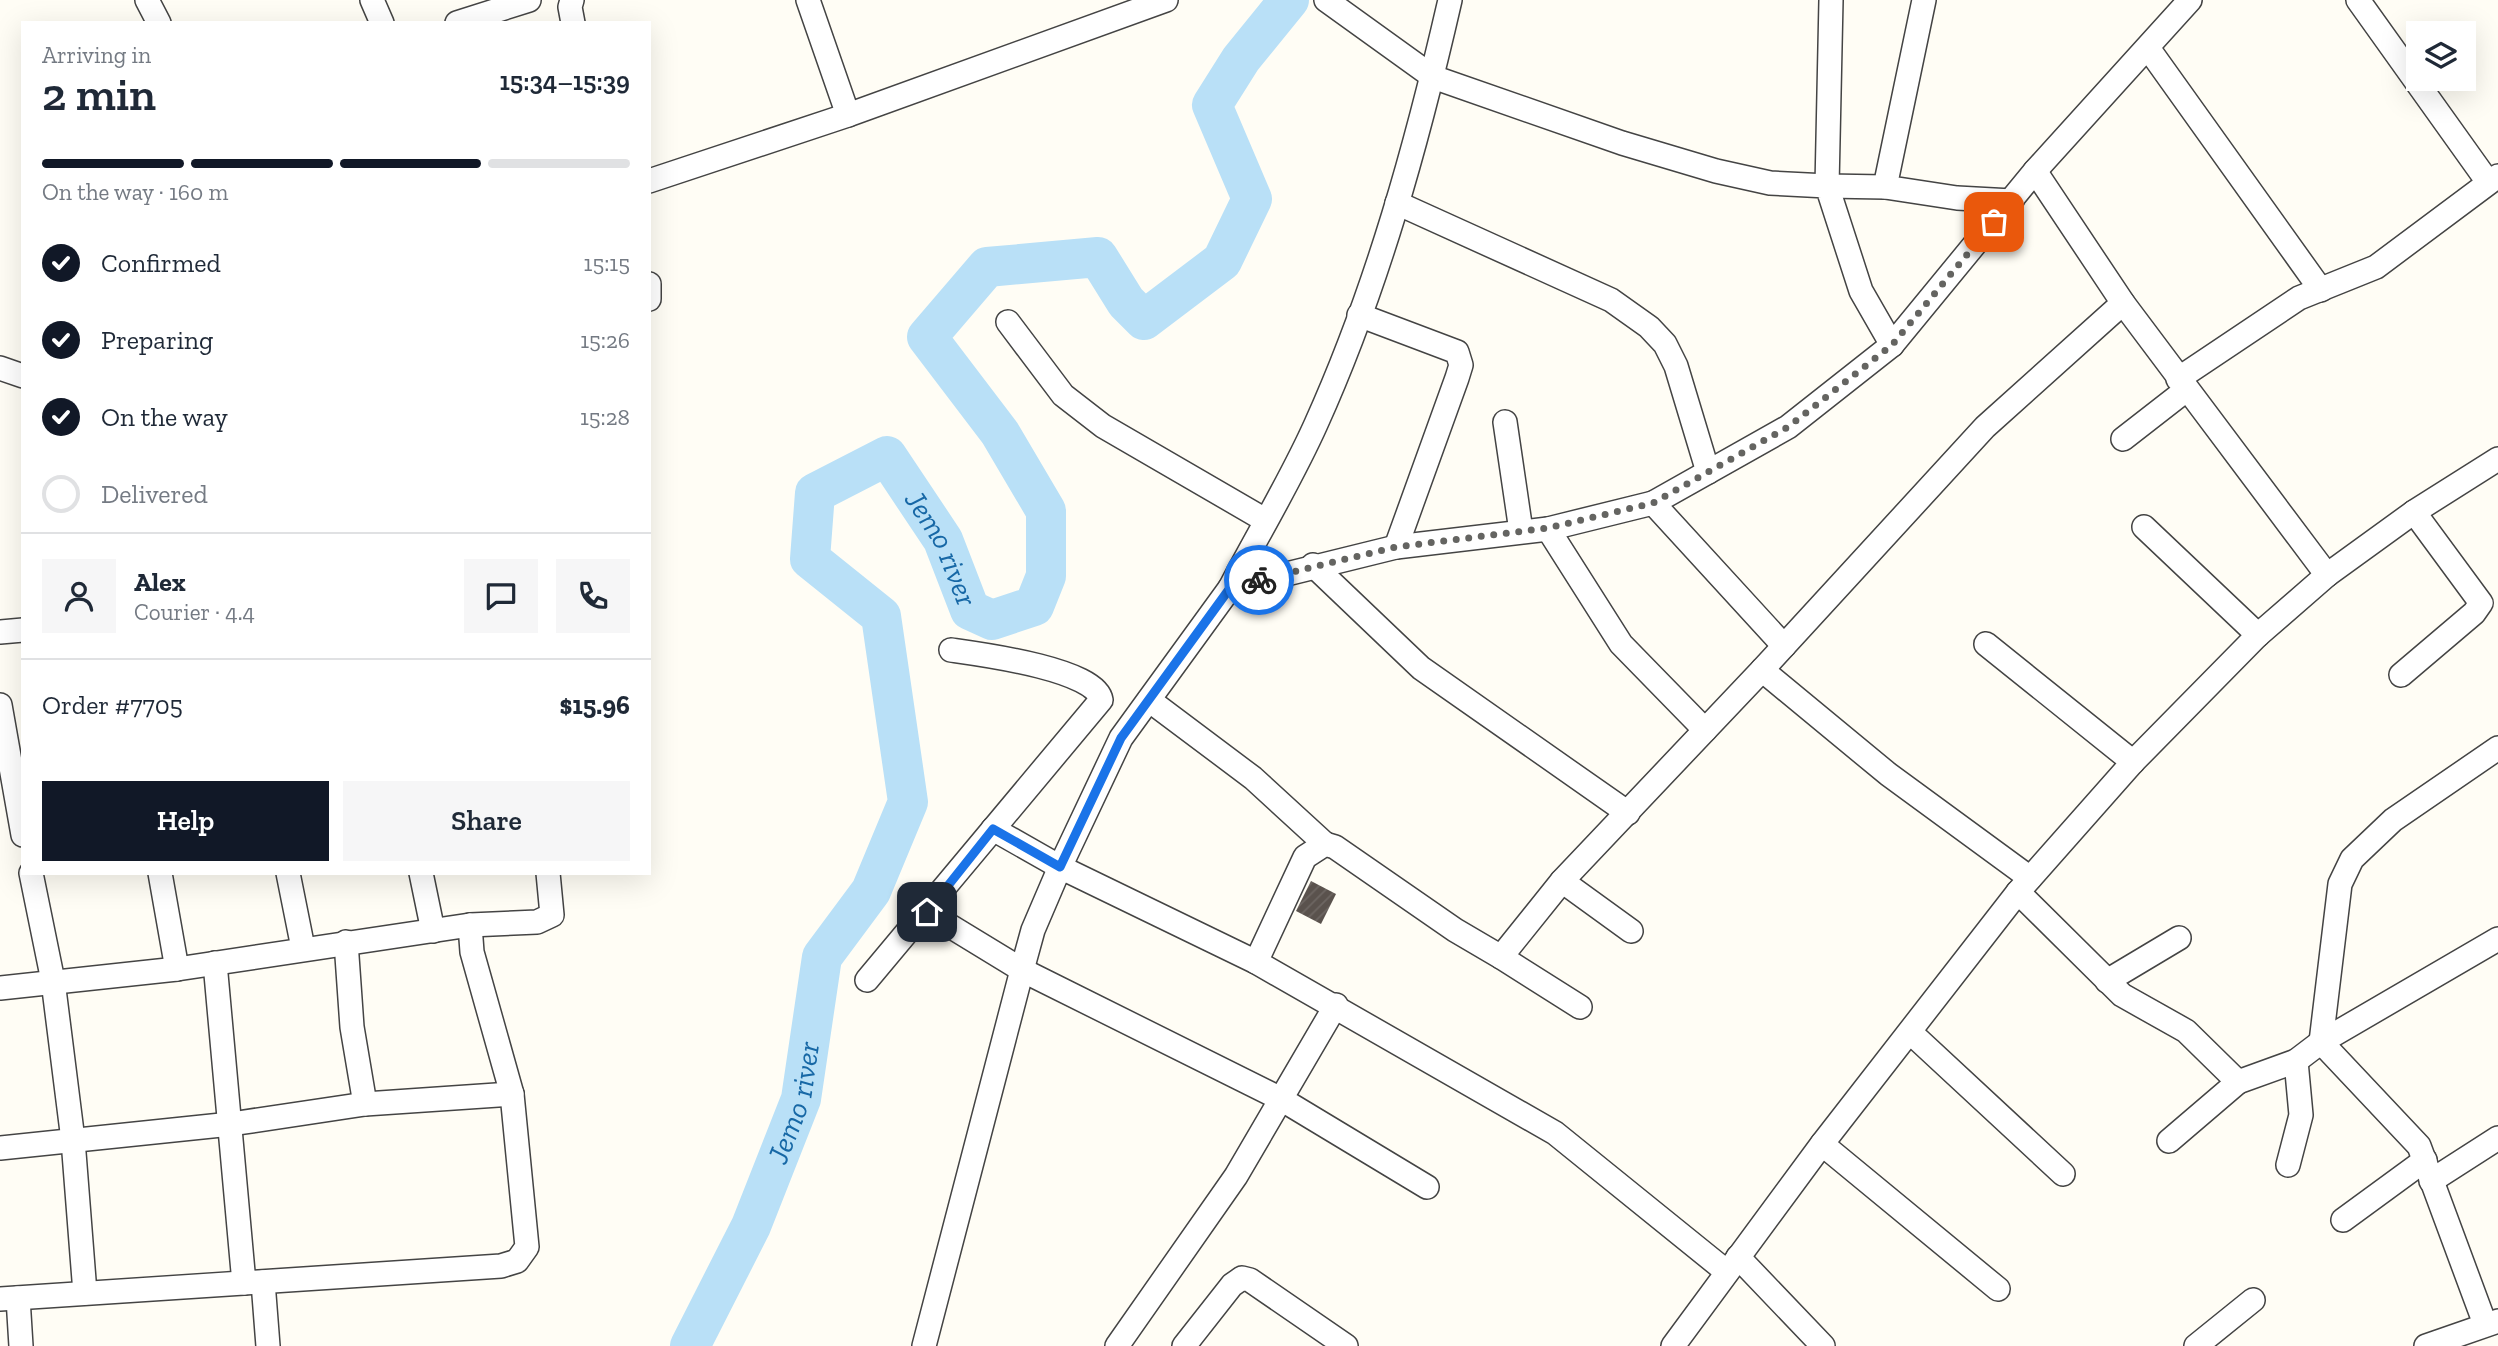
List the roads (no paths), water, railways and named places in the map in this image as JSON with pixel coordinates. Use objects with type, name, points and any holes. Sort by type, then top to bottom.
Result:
[{"type":"street","points":[[147,0],[158,21]]},
{"type":"street","points":[[372,0],[381,21]]},
{"type":"street","points":[[463,21],[529,0]]},
{"type":"street","points":[[808,0],[848,115]]},
{"type":"street","points":[[651,180],[848,115],[1166,0]]},
{"type":"street","points":[[924,1346],[1033,930],[1121,738],[1230,588],[1316,424],[1359,315],[1397,203],[1433,77],[1450,0]]},
{"type":"street","points":[[1831,0],[1827,186],[1861,291],[1892,345]]},
{"type":"street","points":[[1885,187],[1924,0]]},
{"type":"street","points":[[1230,588],[1313,565],[1396,547],[1548,528],[1653,503],[1788,427],[1892,345],[2035,171],[2190,0]]},
{"type":"street","points":[[2123,439],[2182,384],[2299,298],[2376,267],[2493,179],[2358,0]]},
{"type":"street","points":[[1328,2],[1433,77],[1622,144],[1716,171],[1770,183],[1885,187],[1957,198],[2011,201]]},
{"type":"street","points":[[2148,48],[2321,290]]},
{"type":"street","points":[[2035,171],[2123,303],[2327,575]]},
{"type":"street","points":[[1397,203],[1611,300],[1649,327],[1665,344],[1676,366],[1708,472]]},
{"type":"street","points":[[1501,957],[1562,881],[1762,670],[1985,427],[2123,303]]},
{"type":"street","points":[[1359,315],[1457,352],[1460,358],[1457,378],[1396,547]]},
{"type":"street","points":[[1008,322],[1063,395],[1103,426],[1265,520]]},
{"type":"street","points":[[0,368],[21,375]]},
{"type":"street","points":[[1505,422],[1521,531]]},
{"type":"street","points":[[1673,1346],[1822,1144],[2024,885],[2133,762],[2258,635],[2327,575],[2414,512],[2498,459]]},
{"type":"street","points":[[1653,503],[1784,646]]},
{"type":"street","points":[[2401,675],[2474,613],[2481,603],[2414,512]]},
{"type":"street","points":[[2144,527],[2258,635]]},
{"type":"street","points":[[1548,528],[1622,644],[1705,730]]},
{"type":"street","points":[[1313,565],[1421,668],[1628,813]]},
{"type":"street","points":[[0,632],[21,630]]},
{"type":"street","points":[[1986,644],[2133,762]]},
{"type":"street","points":[[867,980],[1091,716],[1101,695],[1044,665],[951,650]]},
{"type":"street","points":[[1762,670],[2024,885],[2122,995],[2198,1040],[2238,1082]]},
{"type":"street","points":[[1149,700],[1254,778],[1325,844],[1335,847],[1455,930],[1580,1007]]},
{"type":"street","points":[[0,705],[21,824]]},
{"type":"street","points":[[2321,1042],[2340,884],[2351,859],[2393,820],[2498,748]]},
{"type":"street","points":[[993,829],[1060,867],[1256,962],[1336,1005],[1555,1133],[1732,1264],[1822,1346]]},
{"type":"street","points":[[1256,962],[1305,857],[1325,844]]},
{"type":"street","points":[[31,875],[53,981],[73,1140],[86,1293]]},
{"type":"street","points":[[160,875],[177,969]]},
{"type":"street","points":[[288,875],[303,948]]},
{"type":"street","points":[[421,875],[433,931]]},
{"type":"street","points":[[0,988],[177,969],[470,925],[547,920],[553,907],[548,875]]},
{"type":"street","points":[[1562,881],[1631,932]]},
{"type":"street","points":[[927,912],[1022,970],[1280,1099],[1427,1187]]},
{"type":"street","points":[[21,1346],[9,1299],[501,1266],[517,1261],[527,1247],[512,1094],[472,952],[470,925]]},
{"type":"street","points":[[2107,981],[2179,938]]},
{"type":"street","points":[[2169,1141],[2238,1082],[2296,1062],[2321,1042],[2498,939]]},
{"type":"street","points":[[346,942],[352,1027],[365,1104]]},
{"type":"street","points":[[215,963],[231,1124],[253,1282],[268,1346]]},
{"type":"street","points":[[1117,1346],[1236,1176],[1336,1005]]},
{"type":"street","points":[[1910,1032],[2063,1174]]},
{"type":"street","points":[[2321,1042],[2410,1134],[2428,1170],[2491,1323],[2427,1346]]},
{"type":"street","points":[[2288,1164],[2301,1115],[2296,1062]]},
{"type":"street","points":[[0,1148],[231,1124],[365,1104],[512,1094]]},
{"type":"street","points":[[2343,1220],[2428,1170],[2498,1138]]},
{"type":"street","points":[[1822,1144],[1998,1289]]},
{"type":"street","points":[[1184,1346],[1232,1285],[1242,1278],[1250,1280],[1346,1346]]},
{"type":"street","points":[[2196,1346],[2253,1300]]},
{"type":"waterway","name":"Jemo river","points":[[690,1346],[751,1226],[801,1099],[822,957],[871,891],[908,802],[881,616],[810,559],[815,493],[887,456],[943,540],[970,610],[992,620],[1034,606],[1046,576],[1046,511],[1000,433],[927,337],[987,267],[1098,257],[1126,302],[1144,320],[1222,261],[1252,199],[1212,105],[1241,59],[1289,0]]}]
